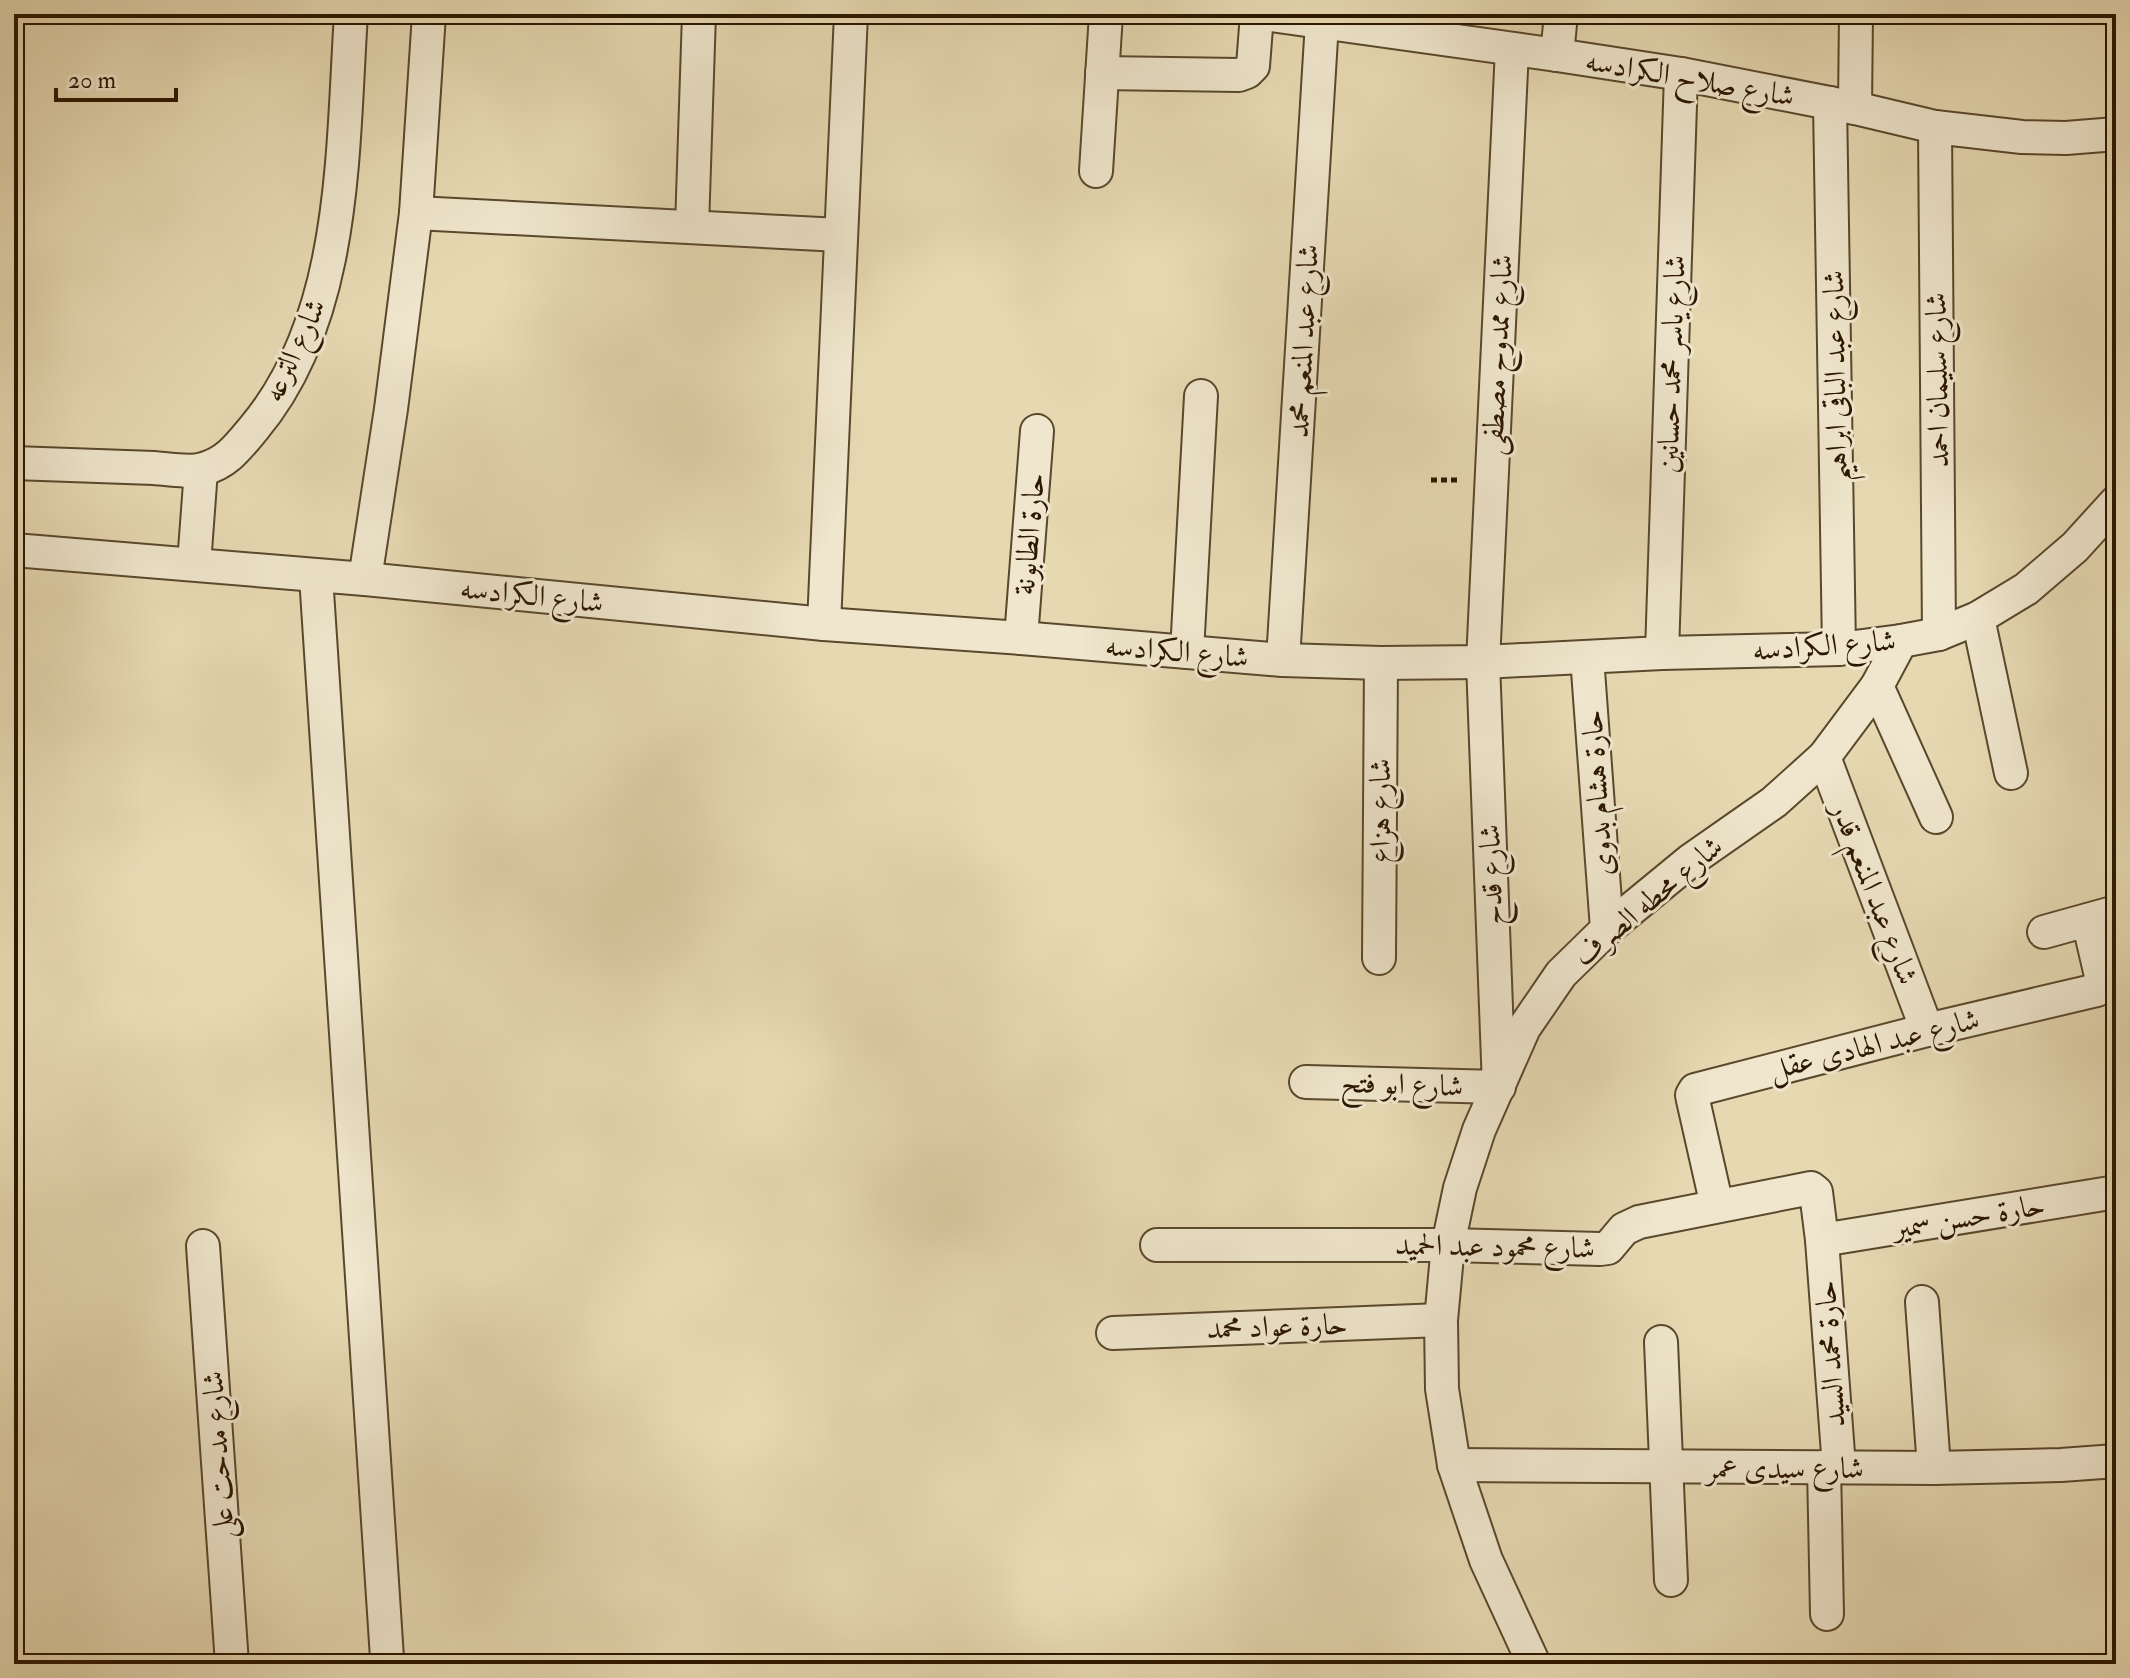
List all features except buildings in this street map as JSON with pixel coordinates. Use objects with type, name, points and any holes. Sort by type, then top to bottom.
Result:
[{"type":"street","name":"شارع الترعه","points":[[201,470],[230,456],[261,419],[288,379],[312,323],[323,289],[335,215],[351,14]]},
{"type":"street","points":[[365,579],[416,213],[429,14]]},
{"type":"street","points":[[692,227],[699,14]]},
{"type":"street","points":[[824,624],[851,14]]},
{"type":"street","points":[[1096,171],[1106,14]]},
{"type":"street","points":[[1102,73],[1239,75],[1247,72],[1253,66],[1257,14]]},
{"type":"street","name":"شارع صلاح الكرادسه","points":[[1264,14],[1681,74],[1935,127],[2022,137],[2066,138],[2116,134]]},
{"type":"street","points":[[1557,55],[1561,14]]},
{"type":"street","name":"شارع عبد الباقى ابراهيم","points":[[1839,649],[1843,106],[1856,14]]},
{"type":"street","name":"شارع عبد المنعم محمد","points":[[1283,660],[1322,22]]},
{"type":"street","name":"شارع ممدوح مصطفى","points":[[1483,662],[1512,49]]},
{"type":"street","name":"شارع ياسر محمد حسانين","points":[[1662,653],[1681,74]]},
{"type":"street","name":"شارع سليمان احمد","points":[[1935,127],[1939,634]]},
{"type":"street","points":[[416,213],[840,235]]},
{"type":"street","points":[[1187,652],[1201,396]]},
{"type":"street","name":"حارة الطابونة","points":[[1021,638],[1037,431]]},
{"type":"street","points":[[14,463],[201,470],[194,564]]},
{"type":"street","name":"شارع الكرادسه","points":[[14,550],[365,579],[824,624],[1283,660],[1483,662],[1662,653],[1839,649],[1939,634],[1978,618],[2026,589],[2075,547],[2116,502]]},
{"type":"street","points":[[316,576],[387,1658]]},
{"type":"street","points":[[1978,618],[2011,773]]},
{"type":"street","name":"شارع محطه الصرف","points":[[1524,1662],[1454,1465],[1442,1389],[1441,1320],[1448,1245],[1479,1130],[1524,1028],[1561,974],[1607,929],[1691,860],[1774,802],[1824,757],[1877,686],[1901,641]]},
{"type":"street","name":"حارة هشام بدوى","points":[[1587,657],[1607,929]]},
{"type":"street","name":"شارع قدح","points":[[1483,662],[1499,1087]]},
{"type":"street","name":"شارع هزاع","points":[[1379,958],[1381,663]]},
{"type":"street","points":[[1877,686],[1936,817]]},
{"type":"street","name":"شارع عبد المنعم قدر","points":[[1824,757],[1927,1030]]},
{"type":"street","points":[[2044,932],[2102,916]]},
{"type":"street","name":"شارع عبد الهادى عقل","points":[[1717,1206],[1692,1095],[1695,1090],[2101,988],[2102,916]]},
{"type":"street","name":"شارع ابو فتح","points":[[1306,1082],[1499,1087]]},
{"type":"street","name":"شارع محمود عبد الحميد","points":[[1157,1245],[1448,1245],[1600,1249],[1608,1248],[1624,1229],[1639,1222],[1811,1188],[1816,1192],[1822,1240]]},
{"type":"street","name":"حارة حسن سمير","points":[[1822,1240],[2116,1192]]},
{"type":"street","name":"حارة محمد السيد","points":[[1822,1240],[1831,1467],[1827,1614]]},
{"type":"street","name":"شارع مدحت على","points":[[203,1246],[232,1664]]},
{"type":"street","points":[[1922,1302],[1934,1468]]},
{"type":"street","name":"حارة عواد محمد","points":[[1113,1333],[1441,1320]]},
{"type":"street","points":[[1661,1342],[1671,1580]]},
{"type":"street","name":"شارع سيدى عمر","points":[[1454,1465],[1934,1468],[2116,1461]]}]
